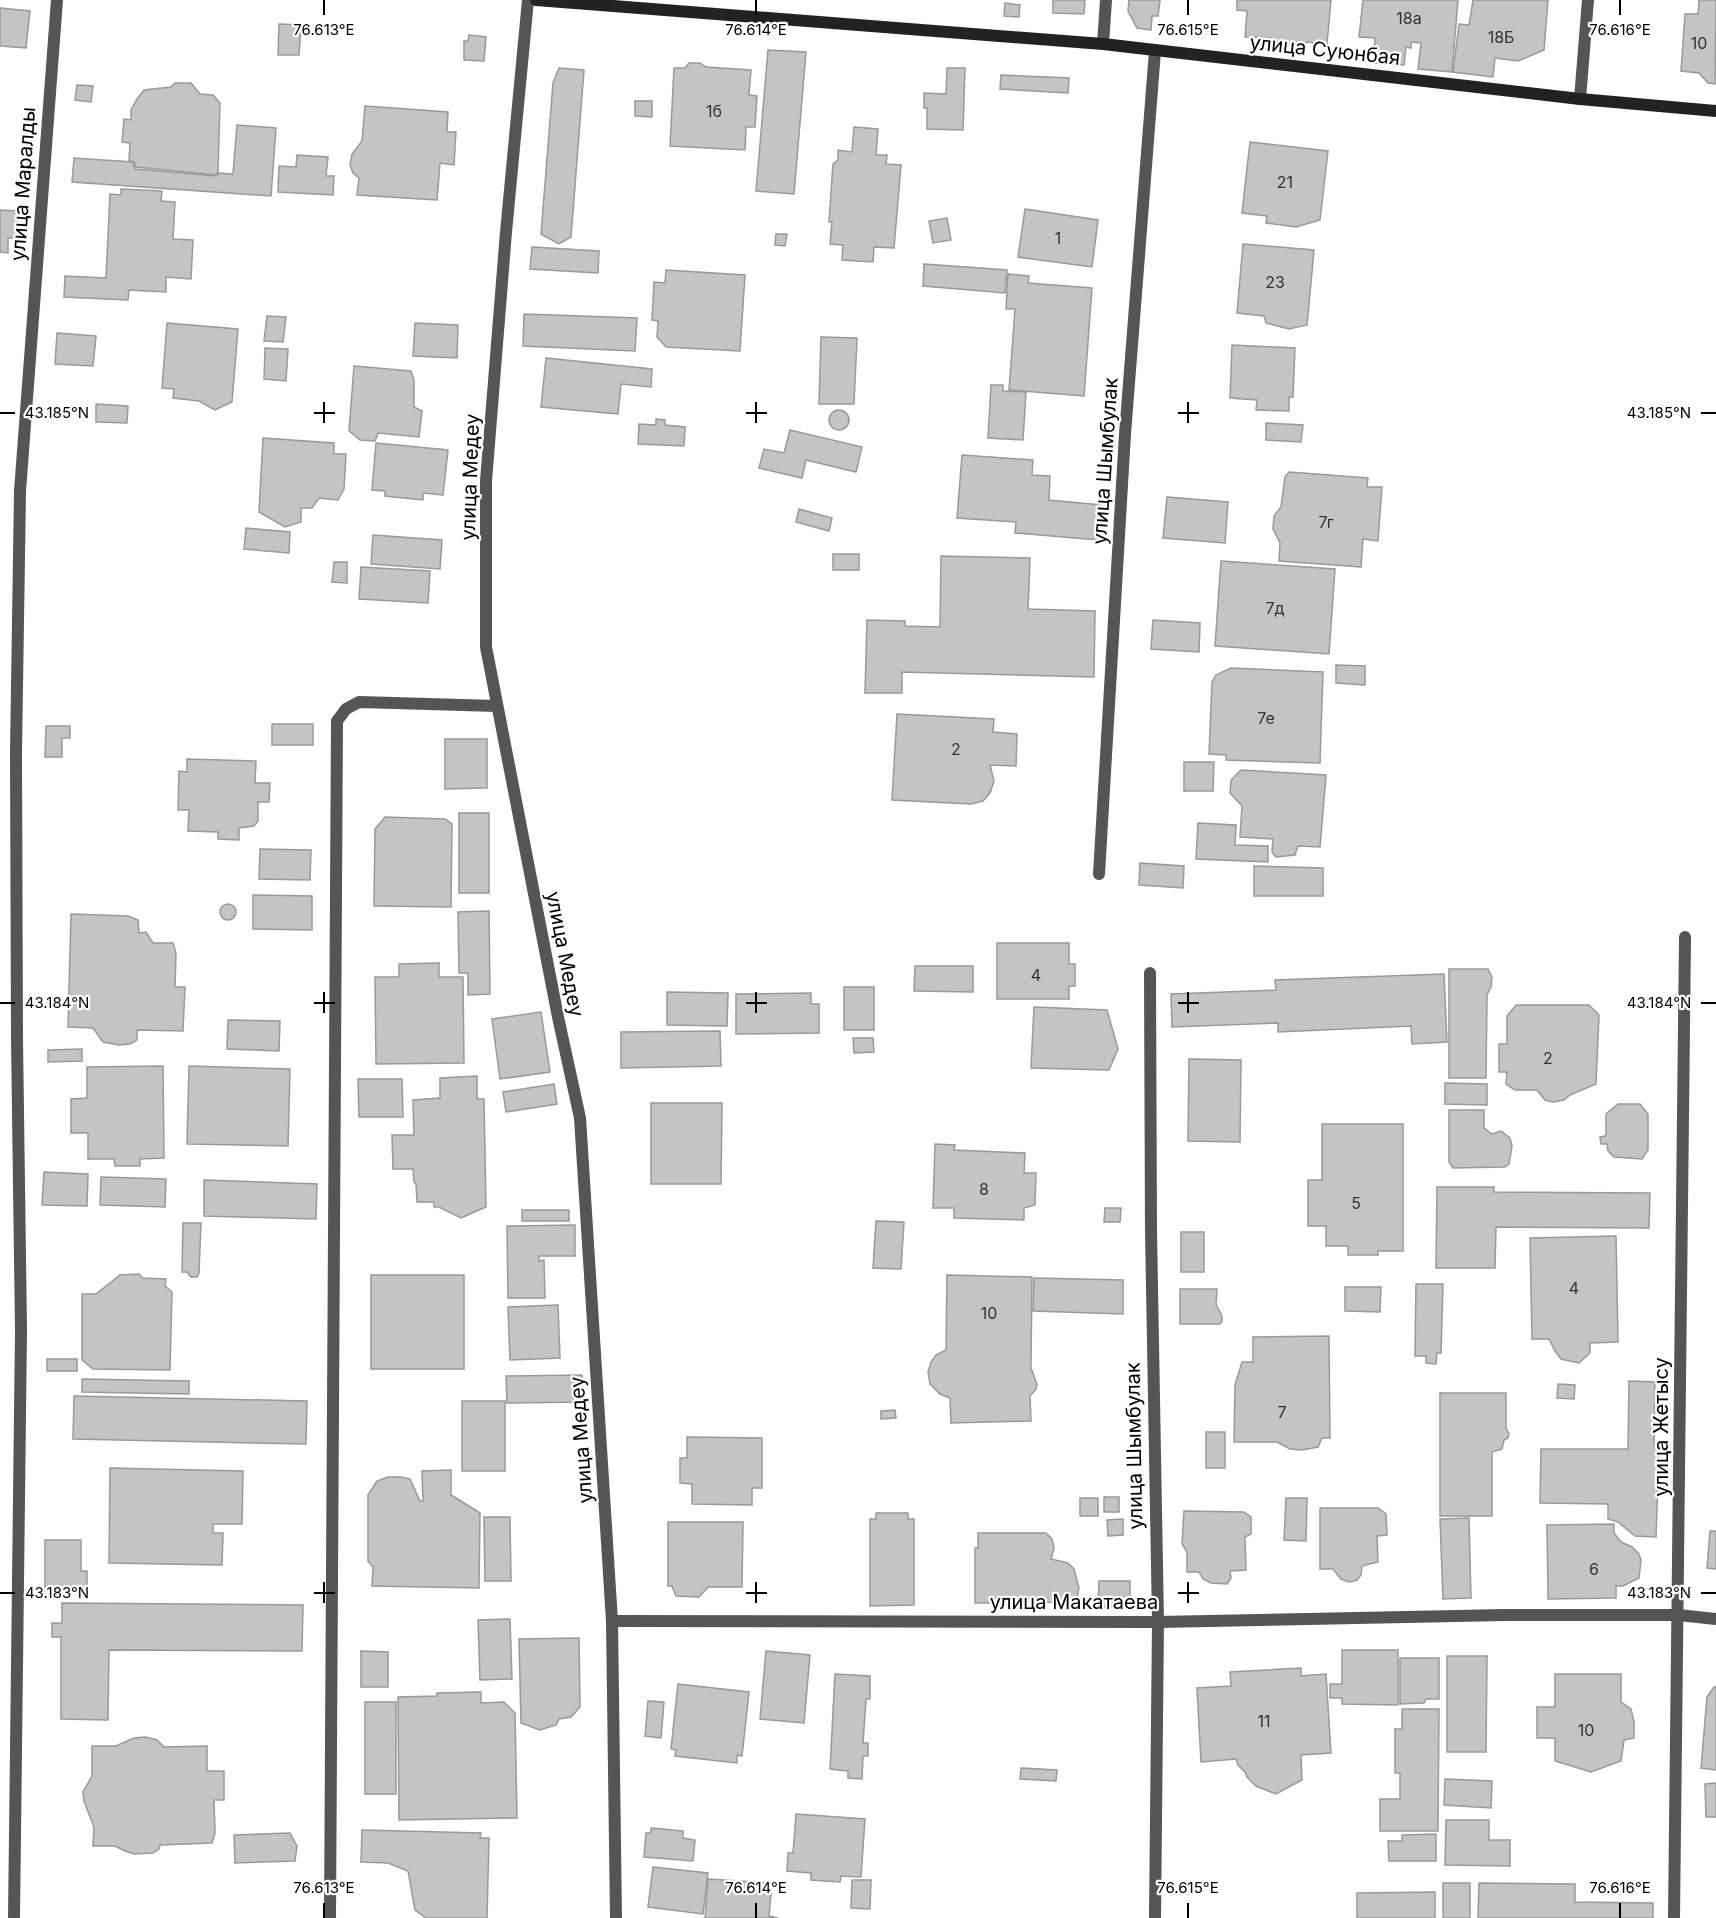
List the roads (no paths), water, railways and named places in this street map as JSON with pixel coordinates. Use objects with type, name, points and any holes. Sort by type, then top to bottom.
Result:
[{"type":"street","name":"улица Маралды","points":[[14,1918],[21,1330],[16,753],[20,491],[57,0]]},
{"type":"street","name":"улица Медеу","points":[[528,0],[486,481],[486,647],[558,1017],[580,1118],[612,1621],[616,1918]]},
{"type":"street","name":"улица Суюнбая","points":[[536,0],[614,3],[1103,44],[1580,99],[1716,111]]},
{"type":"street","points":[[1103,44],[1106,0]]},
{"type":"street","points":[[1580,99],[1588,0]]},
{"type":"street","name":"улица Шымбулак","points":[[1099,874],[1125,434],[1155,51]]},
{"type":"street","points":[[330,1918],[337,721],[346,709],[359,702],[497,706]]},
{"type":"street","name":"улица Жетысу","points":[[1674,1918],[1685,937]]},
{"type":"street","name":"улица Шымбулак","points":[[1150,973],[1151,1231],[1158,1622],[1155,1918]]},
{"type":"street","name":"улица Макатаева","points":[[612,1621],[1158,1622],[1505,1615],[1678,1615],[1716,1620]]}]
